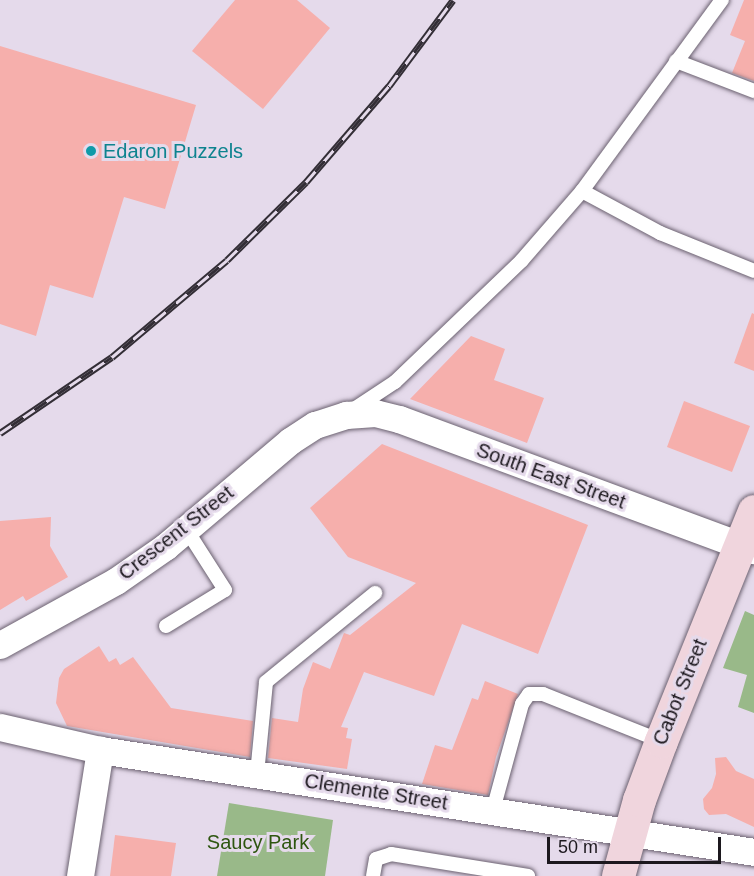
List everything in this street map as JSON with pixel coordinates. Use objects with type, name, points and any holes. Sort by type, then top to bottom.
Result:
[{"type":"main road","name":"Cabot Street","points":[[618,876],[630,831],[661,741],[747,548],[754,511]]},
{"type":"street","name":"South East Street","points":[[346,415],[375,413],[399,419],[747,548]]},
{"type":"street","name":"Crescent Street","points":[[0,645],[116,580],[186,529],[290,441],[315,425],[346,415]]},
{"type":"street","name":"Clemente Street","points":[[0,727],[100,750],[754,852]]},
{"type":"street","points":[[80,876],[100,750]]},
{"type":"lane","points":[[346,415],[395,381],[522,260],[582,191],[722,0]]},
{"type":"lane","points":[[676,61],[754,91]]},
{"type":"lane","points":[[582,191],[660,233],[754,270]]},
{"type":"lane","points":[[166,626],[225,590],[186,529]]},
{"type":"lane","points":[[257,774],[266,682],[375,593]]},
{"type":"lane","points":[[493,810],[522,704],[529,694],[543,694],[661,741]]},
{"type":"lane","points":[[373,876],[376,859],[391,854],[528,876]]},
{"type":"green space","points":[[745,611],[754,615],[754,713],[738,707],[747,675],[723,668]]},
{"type":"green space","name":"Saucy Park","points":[[229,803],[333,820],[325,876],[217,876]]},
{"type":"building","points":[[235,0],[297,0],[330,28],[263,109],[192,51]]},
{"type":"building","points":[[744,0],[754,0],[754,81],[732,73],[745,41],[730,35]]},
{"type":"building","name":"Edaron Puzzels","points":[[0,46],[196,105],[165,209],[124,197],[93,298],[50,285],[36,336],[0,324]]},
{"type":"building","points":[[752,313],[754,314],[754,371],[734,363]]},
{"type":"building","points":[[471,336],[505,349],[494,380],[544,398],[527,443],[410,399]]},
{"type":"building","points":[[684,401],[750,426],[732,472],[667,447]]},
{"type":"building","points":[[382,444],[588,525],[538,654],[462,624],[434,696],[364,672],[341,727],[348,728],[346,738],[352,739],[347,769],[268,758],[272,718],[298,722],[303,689],[313,662],[330,669],[344,633],[350,635],[416,583],[348,557],[310,508]]},
{"type":"building","points":[[51,517],[50,546],[68,577],[26,601],[23,596],[0,610],[0,521]]},
{"type":"building","points":[[99,646],[109,662],[116,658],[120,665],[133,657],[171,708],[253,721],[250,757],[67,726],[56,703],[59,678],[64,669]]},
{"type":"building","points":[[485,681],[518,694],[496,757],[488,795],[422,784],[435,745],[452,750],[472,698],[478,700]]},
{"type":"building","points":[[726,757],[736,771],[754,779],[754,827],[726,814],[709,815],[704,809],[703,799],[712,788],[716,774],[715,758]]},
{"type":"building","points":[[115,835],[176,843],[171,876],[110,876]]},
{"type":"railway","points":[[0,433],[112,357],[227,260],[306,182],[389,86],[453,0]]},
{"type":"place","name":"Edaron Puzzels","points":[[91,151]]}]
